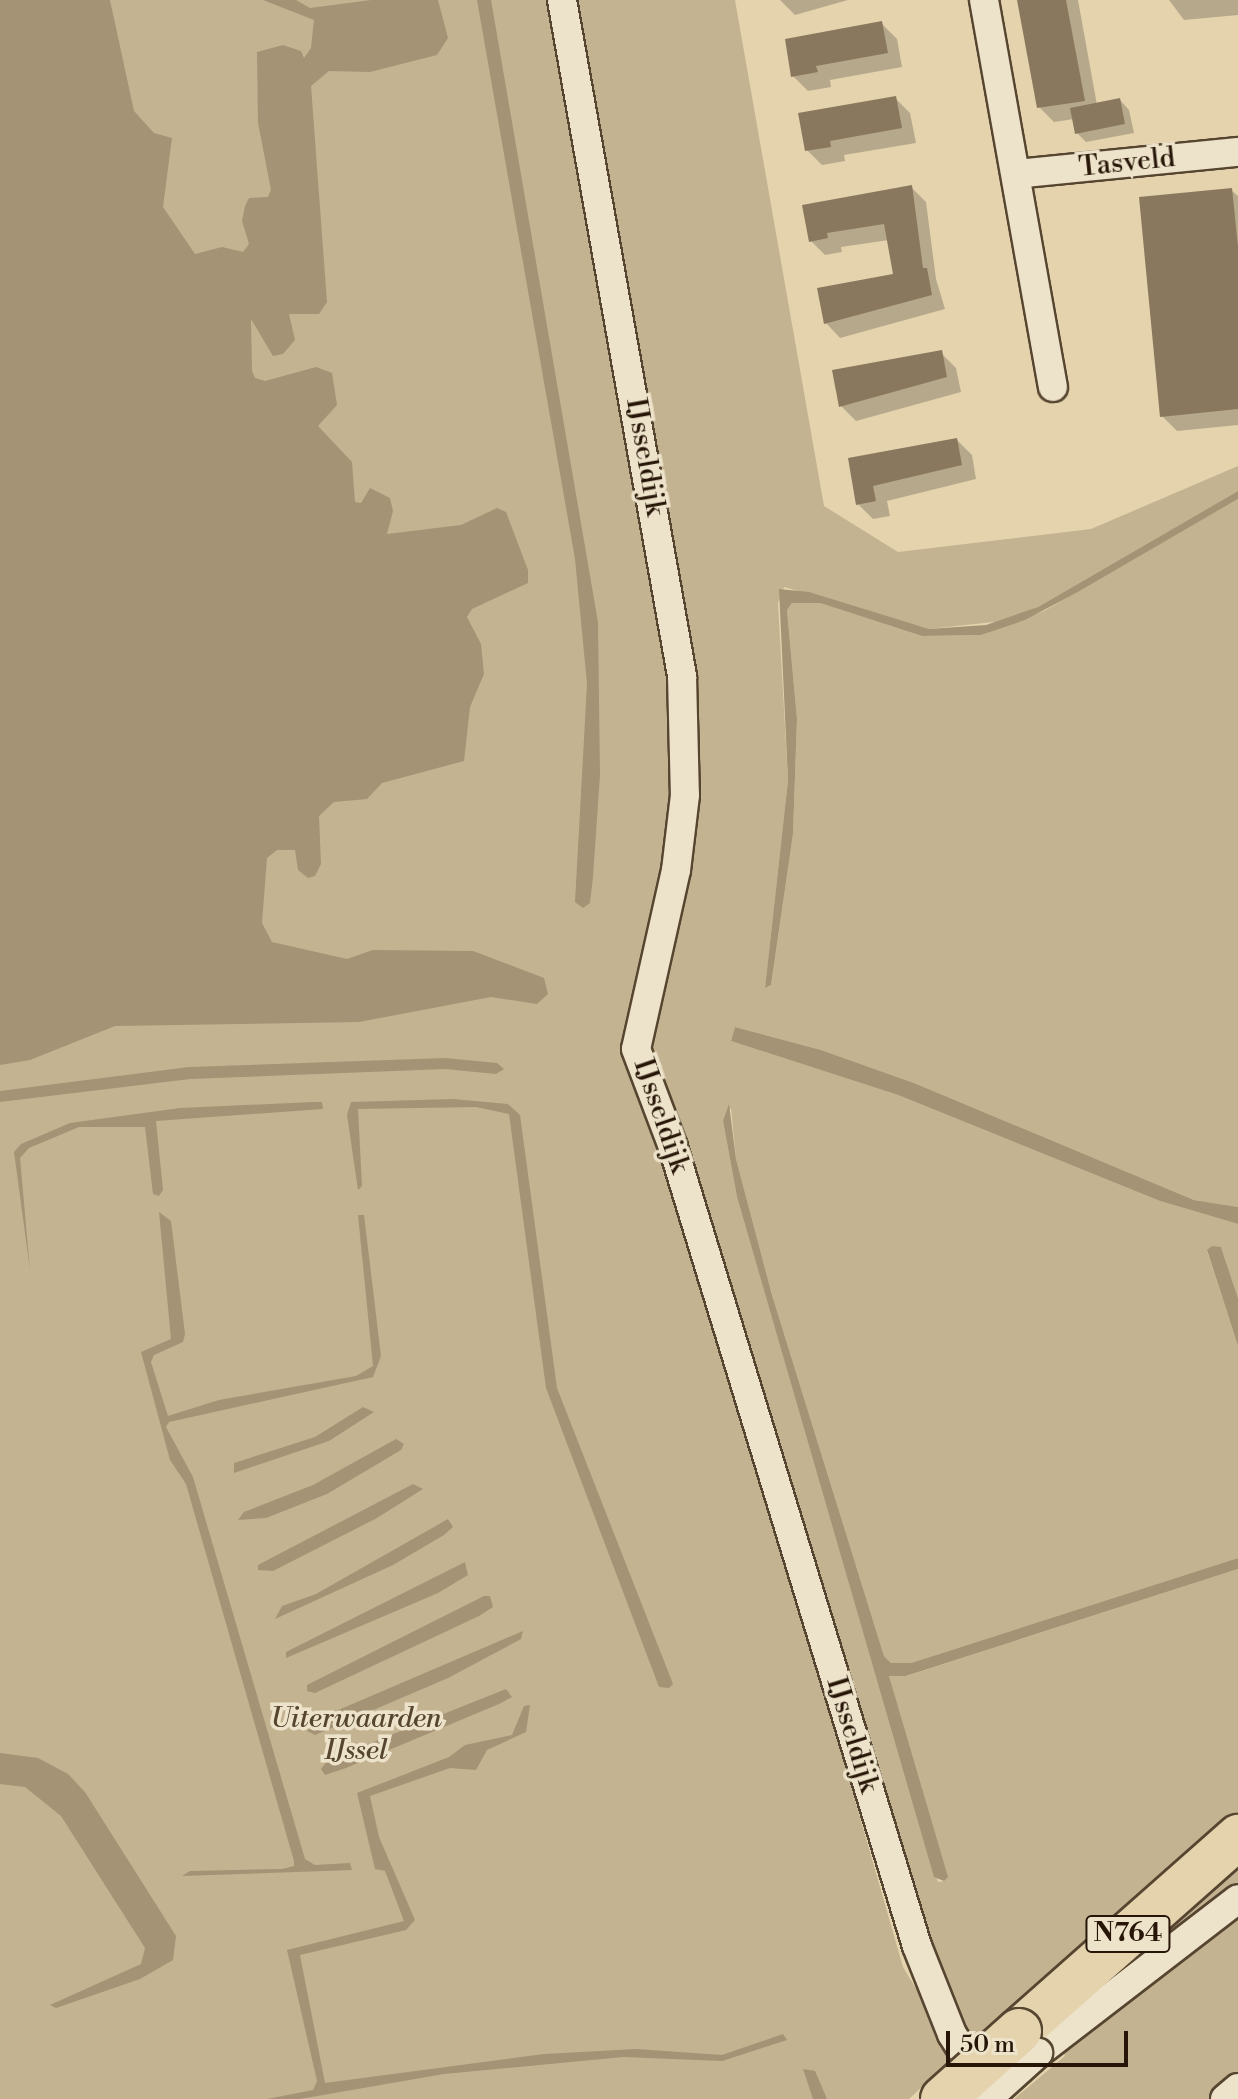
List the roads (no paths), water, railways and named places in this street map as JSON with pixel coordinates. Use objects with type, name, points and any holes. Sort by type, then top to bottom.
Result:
[{"type":"main road","name":"N764","points":[[943,2099],[1028,2042],[1238,1837]]},
{"type":"street","name":"IJsseldijk","points":[[562,0],[682,676],[685,795],[676,870],[636,1049],[673,1147],[917,1946],[952,2034],[990,2099]]},
{"type":"street","points":[[984,0],[1053,387]]},
{"type":"street","name":"Tasveld","points":[[1016,174],[1238,152]]},
{"type":"street","points":[[990,2099],[1028,2042],[1238,1899]]},
{"type":"street","points":[[1225,2099],[1238,2088]]},
{"type":"park label","name":"Uiterwaarden IJssel","points":[[356,1735]]}]
